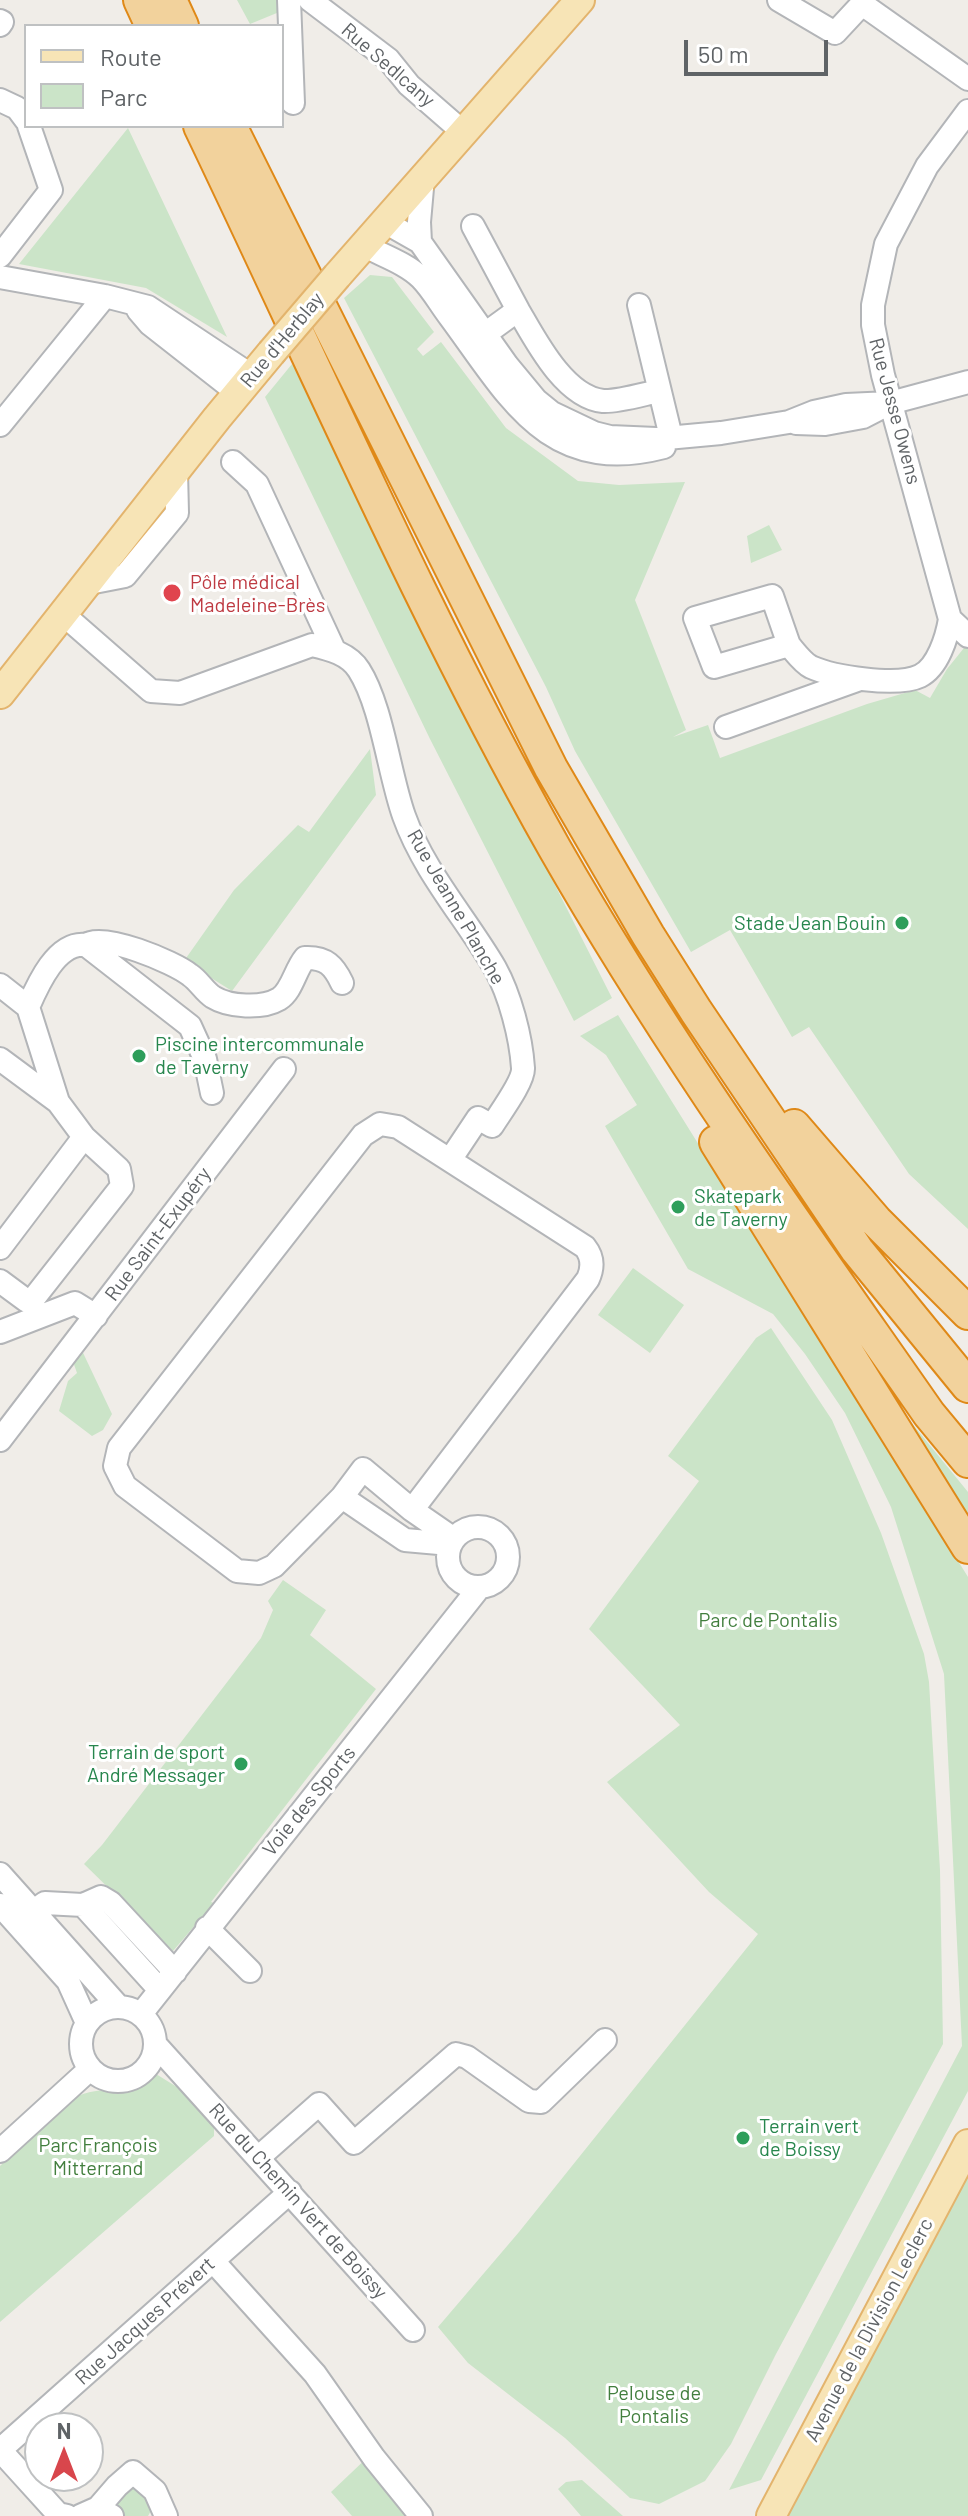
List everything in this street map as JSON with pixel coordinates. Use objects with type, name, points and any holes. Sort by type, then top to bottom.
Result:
[{"type":"highway","points":[[140,0],[151,24]]},
{"type":"highway","points":[[170,0],[181,24]]},
{"type":"highway","points":[[201,128],[476,703],[555,848],[643,998],[929,1414],[968,1461]]},
{"type":"highway","points":[[231,128],[551,768],[648,935],[857,1250],[968,1386]]},
{"type":"highway","points":[[643,998],[660,1052],[968,1547]]},
{"type":"highway","points":[[696,1011],[876,1221],[968,1313]]},
{"type":"main road","name":"Rue d'Herblay","points":[[0,694],[245,384],[383,221],[580,0]]},
{"type":"main road","name":"Avenue de la Division Leclerc","points":[[771,2516],[968,2144]]},
{"type":"street","points":[[779,0],[843,38],[863,2],[968,79]]},
{"type":"street","name":"Rue Sedlcany","points":[[296,3],[388,59],[409,85],[463,132]]},
{"type":"street","points":[[293,103],[296,3]]},
{"type":"street","points":[[0,100],[17,108],[24,117]]},
{"type":"street","name":"Rue Jesse Owens","points":[[950,619],[890,403],[873,325],[873,305],[886,244],[927,166],[968,111]]},
{"type":"street","points":[[0,256],[51,190],[30,128]]},
{"type":"street","points":[[423,177],[420,242],[523,413],[552,435],[583,451],[602,455],[642,453],[721,433]]},
{"type":"street","points":[[383,221],[420,242]]},
{"type":"street","points":[[473,226],[549,363],[584,394],[603,401],[659,391]]},
{"type":"street","points":[[363,245],[420,277],[536,400],[575,426],[610,437],[721,433],[789,422],[814,412],[846,405],[890,403],[968,382]]},
{"type":"street","points":[[0,277],[105,296],[159,312],[245,384]]},
{"type":"street","points":[[0,425],[105,296]]},
{"type":"street","points":[[639,305],[671,437]]},
{"type":"street","points":[[477,340],[518,310]]},
{"type":"street","points":[[233,462],[257,484],[334,650]]},
{"type":"street","points":[[64,615],[151,691],[180,693],[312,645],[334,650]]},
{"type":"street","points":[[950,619],[968,636]]},
{"type":"street","points":[[789,645],[809,666],[860,679],[888,682],[922,676],[946,645],[950,619]]},
{"type":"street","name":"Rue Jeanne Planche","points":[[334,650],[359,670],[371,698],[405,818],[443,893],[496,970],[518,1031],[524,1073],[492,1126],[478,1118],[450,1160]]},
{"type":"street","points":[[726,727],[860,679]]},
{"type":"street","points":[[28,1007],[36,987],[62,951],[71,945],[102,940],[146,954],[190,974],[214,998],[236,1004],[266,1006],[282,997],[296,968],[305,958],[318,957],[334,967],[342,983]]},
{"type":"street","points":[[86,945],[190,1026],[205,1059],[212,1093]]},
{"type":"street","points":[[0,985],[28,1007],[58,1102]]},
{"type":"street","points":[[0,1059],[58,1102],[84,1137],[119,1169],[122,1186],[34,1298],[30,1310],[0,1281]]},
{"type":"street","name":"Rue Saint-Exupéry","points":[[0,1332],[30,1310],[75,1303],[96,1316],[284,1069]]},
{"type":"street","points":[[415,1512],[592,1271],[590,1253],[585,1247],[398,1127],[380,1124],[363,1135],[119,1448],[115,1466],[125,1486],[237,1571],[259,1573],[274,1566],[342,1497],[363,1469],[415,1512],[452,1541]]},
{"type":"street","points":[[0,1248],[84,1137]]},
{"type":"street","points":[[0,1440],[96,1316]]},
{"type":"street","points":[[342,1497],[405,1540],[452,1541]]},
{"type":"street","points":[[469,1528],[493,1530],[503,1539],[508,1550],[508,1563],[503,1574],[488,1586],[479,1588],[456,1579],[449,1568],[447,1556],[452,1541],[469,1528]]},
{"type":"street","name":"Voie des Sports","points":[[141,2014],[479,1588]]},
{"type":"street","points":[[0,1874],[118,2006],[141,2014],[153,2031],[155,2044],[146,2067],[129,2079],[118,2081],[90,2069],[80,2046],[87,2023],[95,2014],[118,2006]]},
{"type":"street","points":[[34,1911],[45,1903],[83,1905],[101,1897],[111,1903],[175,1972]]},
{"type":"street","points":[[0,1905],[68,1981],[87,2023]]},
{"type":"street","points":[[83,1905],[160,1990]]},
{"type":"street","points":[[207,1928],[250,1971]]},
{"type":"street","points":[[259,2157],[319,2104],[354,2143],[456,2054],[467,2057],[529,2101],[541,2102],[605,2040]]},
{"type":"street","name":"Rue du Chemin Vert de Boissy","points":[[155,2044],[413,2330]]},
{"type":"street","points":[[146,2067],[181,2075]]},
{"type":"street","points":[[0,2151],[90,2069]]},
{"type":"street","name":"Rue Jacques Prévert","points":[[0,2450],[290,2192]]},
{"type":"street","points":[[213,2261],[315,2374],[374,2458],[421,2516]]},
{"type":"street","points":[[0,2450],[58,2514],[67,2516]]},
{"type":"street","points":[[97,2513],[117,2486],[133,2472],[155,2491],[166,2516]]},
{"type":"green space","points":[[237,0],[289,0],[289,8],[250,24]]},
{"type":"green space","points":[[128,128],[227,337],[146,288],[19,264]]},
{"type":"green space","points":[[370,275],[392,277],[434,332],[417,349],[423,356],[441,342],[506,428],[578,481],[619,485],[685,482],[635,600],[686,730],[673,737],[708,725],[720,758],[867,704],[915,690],[930,698],[947,669],[968,643],[968,1229],[909,1174],[809,1027],[792,1037],[730,930],[691,952],[575,751],[546,687],[344,298]]},
{"type":"green space","points":[[292,364],[612,998],[574,1021],[430,739],[265,397]]},
{"type":"green space","points":[[769,525],[782,550],[751,563],[747,536]]},
{"type":"green space","points":[[370,749],[376,795],[232,991],[184,961],[234,890],[298,825],[309,832]]},
{"type":"green space","points":[[618,1015],[968,1577],[968,2091],[761,2480],[729,2490],[962,2046],[944,1674],[891,1507],[845,1413],[773,1314],[688,1269],[605,1126],[637,1105],[606,1055],[580,1036]]},
{"type":"green space","points":[[633,1268],[684,1305],[650,1353],[598,1315]]},
{"type":"green space","points":[[771,1328],[832,1420],[881,1533],[924,1654],[929,1682],[940,1870],[943,2044],[731,2444],[705,2481],[659,2504],[630,2498],[565,2438],[468,2363],[438,2327],[519,2232],[758,1934],[709,1892],[607,1782],[680,1725],[589,1629],[699,1481],[668,1456],[756,1338]]},
{"type":"green space","points":[[76,1338],[112,1414],[103,1430],[92,1436],[59,1411],[68,1381],[77,1373],[69,1350]]},
{"type":"green space","points":[[906,1416],[968,1492],[968,1522]]},
{"type":"green space","name":"Terrain de sport André Messager","points":[[283,1580],[326,1610],[310,1635],[376,1689],[211,1902],[214,1903],[173,1951],[84,1864],[102,1845],[261,1638],[273,1610],[268,1601]]},
{"type":"green space","name":"Parc François Mitterrand","points":[[156,2074],[185,2092],[214,2124],[214,2136],[0,2322],[0,2166],[74,2098],[95,2091],[137,2086]]},
{"type":"green space","points":[[968,2170],[968,2516],[788,2516],[960,2183]]},
{"type":"green space","points":[[371,2454],[421,2516],[352,2516],[331,2492]]},
{"type":"green space","points":[[582,2480],[623,2516],[581,2516],[558,2489],[566,2482]]},
{"type":"green space","points":[[128,2485],[144,2487],[152,2509],[148,2516],[123,2516],[116,2504]]},
{"type":"place","name":"Pôle médical Madeleine-Brès","points":[[172,593]]},
{"type":"place","name":"Stade Jean Bouin","points":[[902,923]]},
{"type":"place","name":"Piscine intercommunale de Taverny","points":[[139,1056]]},
{"type":"place","name":"Skatepark de Taverny","points":[[678,1207]]},
{"type":"place","name":"Terrain de sport André Messager","points":[[241,1764]]},
{"type":"place","name":"Terrain vert de Boissy","points":[[743,2138]]},
{"type":"park label","name":"Parc de Pontalis","points":[[768,1620]]},
{"type":"park label","name":"Pelouse de Pontalis","points":[[654,2404]]}]
